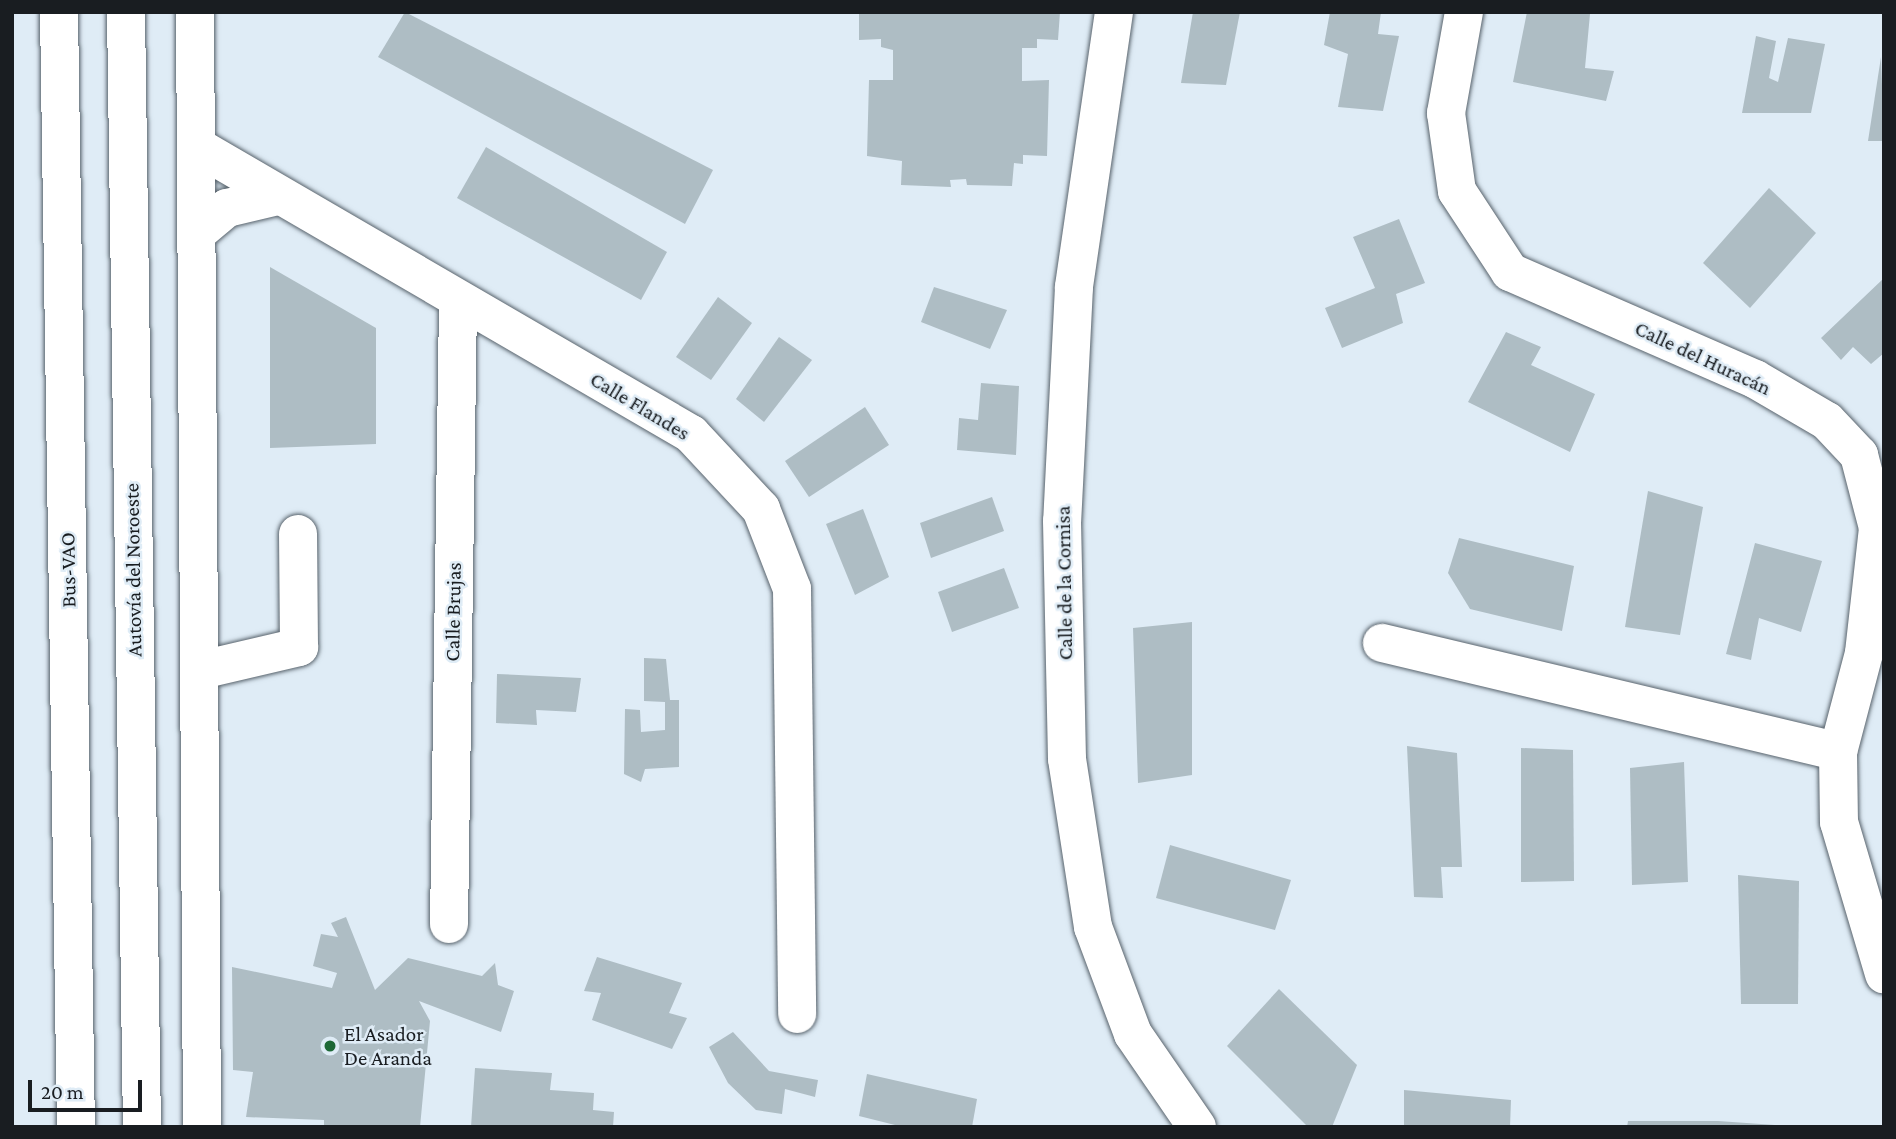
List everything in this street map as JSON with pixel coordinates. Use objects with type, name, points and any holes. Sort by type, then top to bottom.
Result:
[{"type":"main road","name":"Bus-VAO","points":[[59,12],[76,1127]]},
{"type":"main road","name":"Autovía del Noroeste","points":[[126,12],[142,1127]]},
{"type":"main road","points":[[195,12],[202,1127]]},
{"type":"main road","name":"Calle de la Cornisa","points":[[1114,12],[1074,287],[1062,521],[1068,759],[1093,927],[1133,1034],[1197,1127]]},
{"type":"main road","name":"Calle del Huracán","points":[[1464,12],[1446,113],[1457,191],[1510,272],[1755,380],[1828,421],[1859,455],[1878,528],[1864,653],[1838,752],[1839,822],[1884,974]]},
{"type":"main road","name":"Calle Flandes","points":[[196,146],[691,434],[761,509],[792,589],[797,1014]]},
{"type":"main road","points":[[197,233],[227,208],[278,196]]},
{"type":"main road","name":"Calle Brujas","points":[[449,924],[458,300]]},
{"type":"main road","points":[[201,670],[299,647],[298,534]]},
{"type":"main road","points":[[1382,643],[1838,752]]},
{"type":"building","points":[[405,12],[713,170],[685,224],[378,57]]},
{"type":"building","points":[[859,12],[1060,12],[1058,40],[1037,39],[1037,48],[1022,48],[1022,81],[1049,80],[1047,156],[1023,155],[1023,164],[1014,163],[1012,186],[967,185],[966,179],[950,180],[951,187],[901,185],[902,161],[867,156],[869,80],[893,80],[893,50],[881,47],[881,39],[859,40]]},
{"type":"building","points":[[1193,12],[1240,12],[1226,85],[1181,83]]},
{"type":"building","points":[[1330,12],[1381,12],[1378,34],[1399,36],[1383,111],[1338,107],[1348,54],[1324,45]]},
{"type":"building","points":[[1527,12],[1590,14],[1585,68],[1614,71],[1606,101],[1513,82]]},
{"type":"building","points":[[1756,36],[1776,41],[1769,78],[1778,82],[1788,38],[1825,44],[1811,113],[1742,113]]},
{"type":"building","points":[[1881,57],[1884,141],[1868,141]]},
{"type":"building","points":[[486,147],[667,252],[641,300],[457,198]]},
{"type":"building","points":[[1769,188],[1816,233],[1750,308],[1703,263]]},
{"type":"building","points":[[1399,219],[1425,283],[1396,294],[1403,323],[1342,348],[1325,308],[1375,288],[1353,237]]},
{"type":"building","points":[[270,267],[376,328],[376,444],[270,448]]},
{"type":"building","points":[[1884,278],[1884,353],[1871,364],[1853,347],[1841,360],[1821,338]]},
{"type":"building","points":[[934,287],[1007,310],[990,349],[921,322]]},
{"type":"building","points":[[718,297],[752,323],[711,380],[676,357]]},
{"type":"building","points":[[1506,332],[1541,347],[1531,365],[1595,394],[1570,452],[1468,402]]},
{"type":"building","points":[[779,337],[812,360],[764,422],[736,399]]},
{"type":"building","points":[[981,383],[1019,386],[1016,455],[957,450],[959,418],[978,420]]},
{"type":"building","points":[[865,407],[889,445],[809,497],[785,461]]},
{"type":"building","points":[[1648,491],[1703,507],[1680,635],[1625,627]]},
{"type":"building","points":[[992,497],[1004,531],[931,558],[920,523]]},
{"type":"building","points":[[863,509],[889,577],[855,595],[826,524]]},
{"type":"building","points":[[1459,538],[1574,566],[1562,631],[1470,609],[1448,573]]},
{"type":"building","points":[[1755,543],[1822,561],[1801,632],[1759,618],[1751,660],[1726,654]]},
{"type":"building","points":[[1004,568],[1019,608],[952,632],[938,592]]},
{"type":"building","points":[[1192,622],[1192,775],[1138,783],[1133,628]]},
{"type":"building","points":[[644,658],[666,659],[670,700],[679,700],[679,767],[645,769],[641,782],[624,774],[625,709],[640,710],[641,732],[665,730],[665,702],[644,701]]},
{"type":"building","points":[[497,674],[581,678],[576,712],[536,710],[537,725],[496,723]]},
{"type":"building","points":[[1407,746],[1457,753],[1462,867],[1441,867],[1443,898],[1414,897]]},
{"type":"building","points":[[1521,748],[1573,750],[1574,881],[1521,882]]},
{"type":"building","points":[[1684,762],[1688,882],[1632,885],[1630,768]]},
{"type":"building","points":[[1170,845],[1291,880],[1275,930],[1156,898]]},
{"type":"building","points":[[1738,875],[1799,881],[1798,1004],[1741,1004]]},
{"type":"building","name":"El Asador De Aranda","points":[[346,917],[375,990],[408,958],[482,976],[495,963],[498,985],[514,991],[501,1032],[419,1001],[430,1021],[420,1127],[324,1127],[324,1120],[246,1117],[253,1072],[233,1070],[232,967],[332,988],[337,973],[313,966],[321,934],[338,937],[331,923]]},
{"type":"building","points":[[597,957],[682,983],[669,1013],[687,1018],[672,1049],[592,1020],[601,993],[584,991]]},
{"type":"building","points":[[1279,989],[1357,1065],[1332,1127],[1308,1127],[1227,1046]]},
{"type":"building","points":[[733,1032],[769,1071],[818,1080],[815,1097],[785,1089],[782,1114],[756,1110],[728,1083],[709,1047]]},
{"type":"building","points":[[475,1068],[552,1073],[550,1090],[594,1093],[593,1110],[614,1112],[613,1127],[471,1127]]},
{"type":"building","points":[[867,1074],[977,1099],[972,1127],[903,1127],[859,1116]]},
{"type":"building","points":[[1404,1090],[1511,1100],[1510,1127],[1404,1127]]},
{"type":"building","points":[[1628,1121],[1718,1121],[1775,1125],[1627,1127]]},
{"type":"place","name":"El Asador De Aranda","points":[[330,1046]]}]
